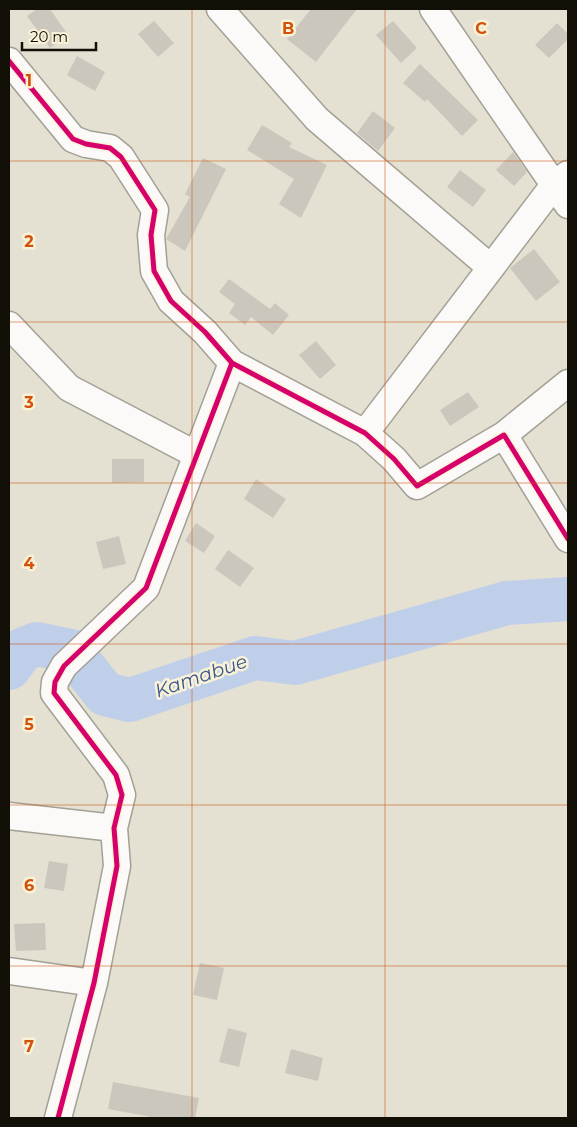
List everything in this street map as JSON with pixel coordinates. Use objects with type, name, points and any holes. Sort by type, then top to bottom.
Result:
[{"type":"street","points":[[220,9],[317,119],[491,268]]},
{"type":"street","points":[[365,433],[491,268],[564,188],[433,9]]},
{"type":"street","points":[[9,61],[74,139],[86,144],[110,148],[121,157],[155,210],[152,235],[154,271],[171,301],[205,332],[232,363],[365,433],[394,459],[417,486],[504,435],[568,383]]},
{"type":"street","points":[[9,325],[69,388],[197,455]]},
{"type":"street","points":[[58,1118],[94,983],[117,866],[114,828],[122,795],[116,775],[54,693],[56,682],[64,666],[146,588],[232,363]]},
{"type":"street","points":[[504,435],[568,539]]},
{"type":"street","points":[[9,816],[114,828]]},
{"type":"street","points":[[9,972],[94,983]]},
{"type":"building","points":[[37,9],[50,9],[68,35],[50,48],[27,16]]},
{"type":"building","points":[[311,9],[357,9],[316,62],[287,39]]},
{"type":"building","points":[[154,21],[174,43],[158,57],[138,34]]},
{"type":"building","points":[[393,21],[417,48],[401,63],[376,35]]},
{"type":"building","points":[[557,23],[568,34],[568,39],[549,58],[535,45]]},
{"type":"building","points":[[77,56],[105,72],[95,91],[67,75]]},
{"type":"building","points":[[420,64],[478,120],[462,136],[427,99],[425,102],[403,83]]},
{"type":"building","points":[[373,111],[395,128],[378,151],[357,133]]},
{"type":"building","points":[[262,125],[292,143],[289,147],[327,165],[301,218],[279,204],[294,179],[247,150]]},
{"type":"building","points":[[513,152],[527,172],[514,186],[496,170]]},
{"type":"building","points":[[203,158],[226,169],[185,251],[166,239],[190,197],[185,194]]},
{"type":"building","points":[[460,170],[486,190],[473,207],[447,187]]},
{"type":"building","points":[[534,249],[560,282],[536,301],[510,268]]},
{"type":"building","points":[[229,279],[270,309],[275,303],[289,315],[273,335],[251,317],[245,325],[229,313],[235,304],[219,292]]},
{"type":"building","points":[[316,341],[336,365],[320,379],[299,355]]},
{"type":"building","points":[[468,392],[479,407],[450,426],[440,410]]},
{"type":"building","points":[[112,459],[144,459],[144,482],[112,483]]},
{"type":"building","points":[[256,479],[286,499],[273,518],[244,499]]},
{"type":"building","points":[[196,523],[215,536],[204,553],[185,541]]},
{"type":"building","points":[[119,536],[126,564],[103,569],[96,542]]},
{"type":"building","points":[[228,550],[254,568],[240,587],[215,569]]},
{"type":"building","points":[[49,861],[68,864],[64,891],[44,888]]},
{"type":"building","points":[[45,923],[46,950],[16,951],[14,924]]},
{"type":"building","points":[[200,963],[224,968],[217,1000],[193,995]]},
{"type":"building","points":[[228,1028],[247,1033],[239,1067],[219,1062]]},
{"type":"building","points":[[291,1049],[323,1058],[318,1081],[285,1073]]},
{"type":"building","points":[[113,1082],[199,1098],[195,1118],[157,1118],[108,1109]]},
{"type":"waterway","name":"Kamabue","points":[[9,668],[22,650],[37,644],[71,651],[105,694],[130,700],[255,658],[295,663],[507,603],[568,599]]},
{"type":"cycle path","points":[[9,61],[73,139],[86,144],[110,148],[121,157],[155,210],[151,235],[154,271],[171,301],[205,332],[232,363],[365,433],[394,459],[417,486],[504,435],[568,539]]},
{"type":"cycle path","points":[[58,1118],[94,983],[117,866],[114,828],[122,795],[116,775],[54,693],[55,682],[64,666],[146,588],[232,363]]}]
